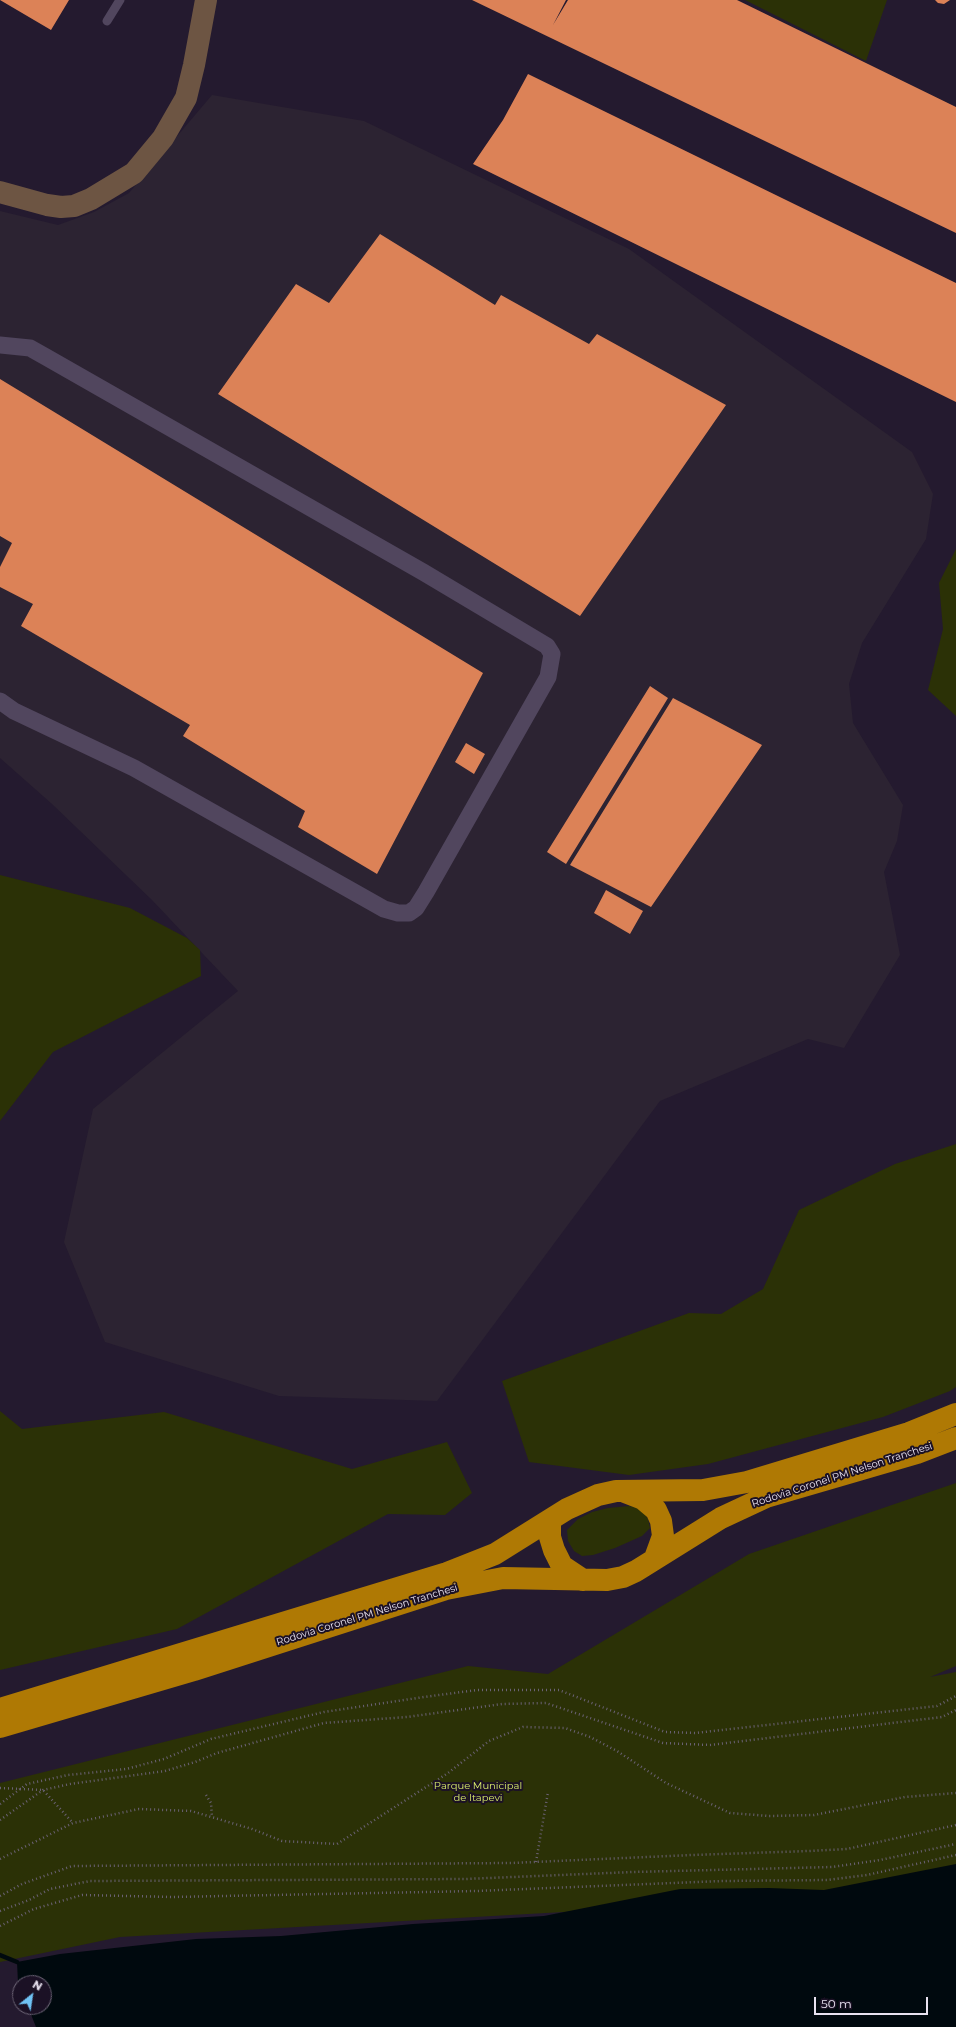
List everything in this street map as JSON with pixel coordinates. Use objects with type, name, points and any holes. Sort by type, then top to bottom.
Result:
[{"type":"highway","name":"Rodovia Coronel PM Nelson Tranchesi","points":[[0,1709],[447,1573],[495,1554],[583,1501],[598,1495],[622,1491],[703,1490],[747,1482],[909,1433],[956,1414]]},
{"type":"highway","name":"Rodovia Coronel PM Nelson Tranchesi","points":[[0,1727],[194,1670],[446,1589],[503,1578],[607,1580],[623,1576],[636,1571],[721,1518],[766,1498],[916,1453],[956,1438]]},
{"type":"highway","points":[[622,1491],[643,1499],[656,1510],[661,1521],[663,1536],[655,1558]]},
{"type":"highway","points":[[550,1521],[550,1538],[562,1566],[583,1580]]},
{"type":"street","points":[[0,192],[47,205],[61,207],[74,206],[91,199],[134,173],[163,138],[186,98],[194,65],[206,0]]},
{"type":"street","points":[[0,346],[30,348],[423,572],[547,646],[552,654],[552,663],[544,684],[426,892],[416,908],[409,913],[398,913],[384,909],[134,768],[14,711],[0,701]]},
{"type":"lane","points":[[107,21],[120,0]]},
{"type":"path","points":[[0,1804],[27,1784],[68,1775],[134,1767],[164,1759],[211,1739],[290,1720],[385,1703],[477,1690],[559,1690],[665,1732],[695,1733],[937,1706],[956,1696]]},
{"type":"path","points":[[0,1788],[43,1790],[70,1784],[165,1771],[195,1762],[217,1752],[324,1723],[407,1716],[502,1704],[546,1703],[663,1743],[710,1745],[942,1717],[956,1710]]},
{"type":"path","points":[[0,1858],[73,1823],[139,1809],[191,1811],[252,1829],[282,1841],[337,1844],[448,1773],[489,1741],[523,1727],[565,1728],[590,1737],[617,1751],[666,1783],[730,1813],[769,1816],[814,1815],[905,1797],[956,1793]]},
{"type":"path","points":[[0,1820],[43,1790]]},
{"type":"path","points":[[43,1790],[73,1823]]},
{"type":"path","points":[[536,1862],[548,1792]]},
{"type":"path","points":[[206,1795],[211,1803],[212,1817]]},
{"type":"path","points":[[0,1896],[22,1884],[72,1866],[536,1862],[847,1849],[956,1825]]},
{"type":"path","points":[[0,1911],[29,1900],[50,1889],[90,1881],[465,1879],[633,1872],[832,1867],[880,1860],[956,1844]]},
{"type":"path","points":[[0,1926],[34,1909],[82,1895],[172,1897],[476,1890],[722,1880],[827,1880],[867,1875],[956,1855]]},
{"type":"shaded area","points":[[212,95],[364,121],[629,249],[912,452],[933,494],[926,539],[862,643],[849,684],[853,723],[903,805],[897,841],[884,872],[900,955],[844,1048],[808,1039],[660,1101],[437,1401],[279,1396],[105,1342],[64,1242],[93,1109],[238,991],[152,900],[52,804],[0,758],[0,211],[58,225],[94,212],[129,193]]},
{"type":"shaded area","points":[[956,1864],[956,2027],[36,2027],[31,2015],[52,2015],[52,1975],[18,1975],[17,1962],[60,1954],[196,1939],[281,1936],[413,1924],[544,1916],[680,1889],[769,1888],[824,1890]]},
{"type":"green space","points":[[745,0],[887,0],[866,61]]},
{"type":"green space","points":[[956,549],[956,716],[928,690],[943,629],[939,583]]},
{"type":"green space","points":[[0,875],[130,908],[187,938],[200,950],[201,976],[53,1052],[0,1121]]},
{"type":"green space","points":[[956,1144],[956,1387],[950,1391],[883,1417],[708,1464],[629,1475],[529,1462],[502,1381],[689,1313],[721,1314],[763,1289],[799,1210],[895,1164]]},
{"type":"green space","points":[[0,1411],[22,1429],[164,1412],[352,1469],[447,1442],[472,1493],[445,1515],[388,1514],[177,1629],[0,1670]]},
{"type":"green space","name":"Parque Municipal de Itapevi","points":[[956,1483],[956,1666],[930,1677],[956,1672],[956,1883],[918,1892],[120,1937],[0,1962],[0,1783],[468,1666],[548,1674],[749,1554]]},
{"type":"green space","points":[[629,1506],[642,1509],[648,1519],[650,1528],[642,1536],[615,1548],[593,1555],[582,1556],[574,1551],[568,1541],[567,1530],[578,1519],[592,1512],[608,1508]]},
{"type":"building","points":[[0,0],[69,0],[51,30]]},
{"type":"building","points":[[472,0],[566,0],[553,25],[568,0],[737,0],[956,107],[956,233]]},
{"type":"building","points":[[935,0],[950,0],[944,4],[938,3]]},
{"type":"building","points":[[528,74],[956,283],[956,402],[473,164],[503,120]]},
{"type":"building","points":[[380,234],[495,305],[501,295],[589,344],[597,334],[726,405],[580,616],[218,394],[296,284],[329,303]]},
{"type":"building","points":[[0,379],[483,673],[377,874],[298,827],[305,811],[183,736],[190,725],[21,626],[33,604],[0,587],[0,567],[12,543],[0,536]]},
{"type":"building","points":[[650,686],[668,698],[566,864],[547,852]]},
{"type":"building","points":[[673,698],[762,745],[651,907],[570,865]]},
{"type":"building","points":[[466,743],[485,754],[474,774],[455,762]]},
{"type":"building","points":[[606,890],[643,911],[630,934],[594,913]]},
{"type":"waterway","points":[[0,1955],[17,1962]]}]
